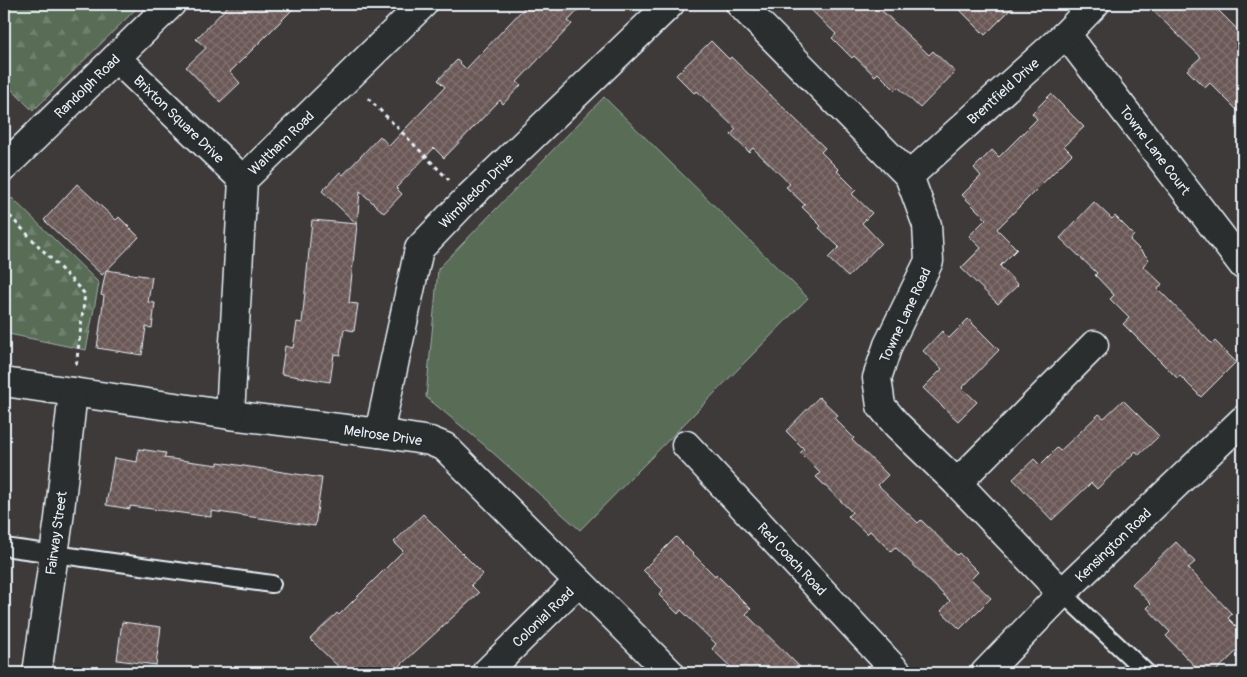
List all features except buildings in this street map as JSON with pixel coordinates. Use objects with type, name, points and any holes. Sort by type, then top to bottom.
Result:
[{"type":"street","name":"Randolph Road","points":[[4,167],[171,4]]},
{"type":"street","name":"Waltham Road","points":[[230,415],[243,180],[423,4]]},
{"type":"street","name":"Towne Lane Road","points":[[740,4],[909,176],[928,225],[929,261],[888,345],[877,378],[880,406],[897,425],[957,482],[1062,593]]},
{"type":"street","name":"Brentfield Drive","points":[[909,176],[1066,34],[1095,4]]},
{"type":"street","name":"Wimbledon Drive","points":[[379,433],[419,249],[652,9]]},
{"type":"street","name":"Towne Lane Court","points":[[1066,34],[1243,265]]},
{"type":"street","name":"Brixton Square Drive","points":[[116,58],[243,180]]},
{"type":"street","points":[[957,482],[1094,345]]},
{"type":"street","name":"Melrose Drive","points":[[4,382],[230,415],[379,433],[430,442],[445,447],[670,673]]},
{"type":"street","name":"Fairway Street","points":[[37,673],[54,554],[73,392]]},
{"type":"street","name":"Kensington Road","points":[[985,673],[1062,593],[1243,420]]},
{"type":"street","name":"Red Coach Road","points":[[686,444],[898,673]]},
{"type":"street","name":"Colonial Road","points":[[486,673],[578,582]]},
{"type":"lane","points":[[4,547],[272,584]]},
{"type":"lane","points":[[1062,593],[1147,673]]},
{"type":"path","points":[[348,78],[468,198]]},
{"type":"path","points":[[4,210],[85,294],[73,392]]},
{"type":"green space","points":[[4,4],[141,4],[33,111],[4,82]]},
{"type":"green space","points":[[604,97],[808,298],[580,530],[483,444],[426,397],[438,269]]},
{"type":"green space","points":[[12,198],[99,283],[86,350],[4,333],[4,206]]}]
